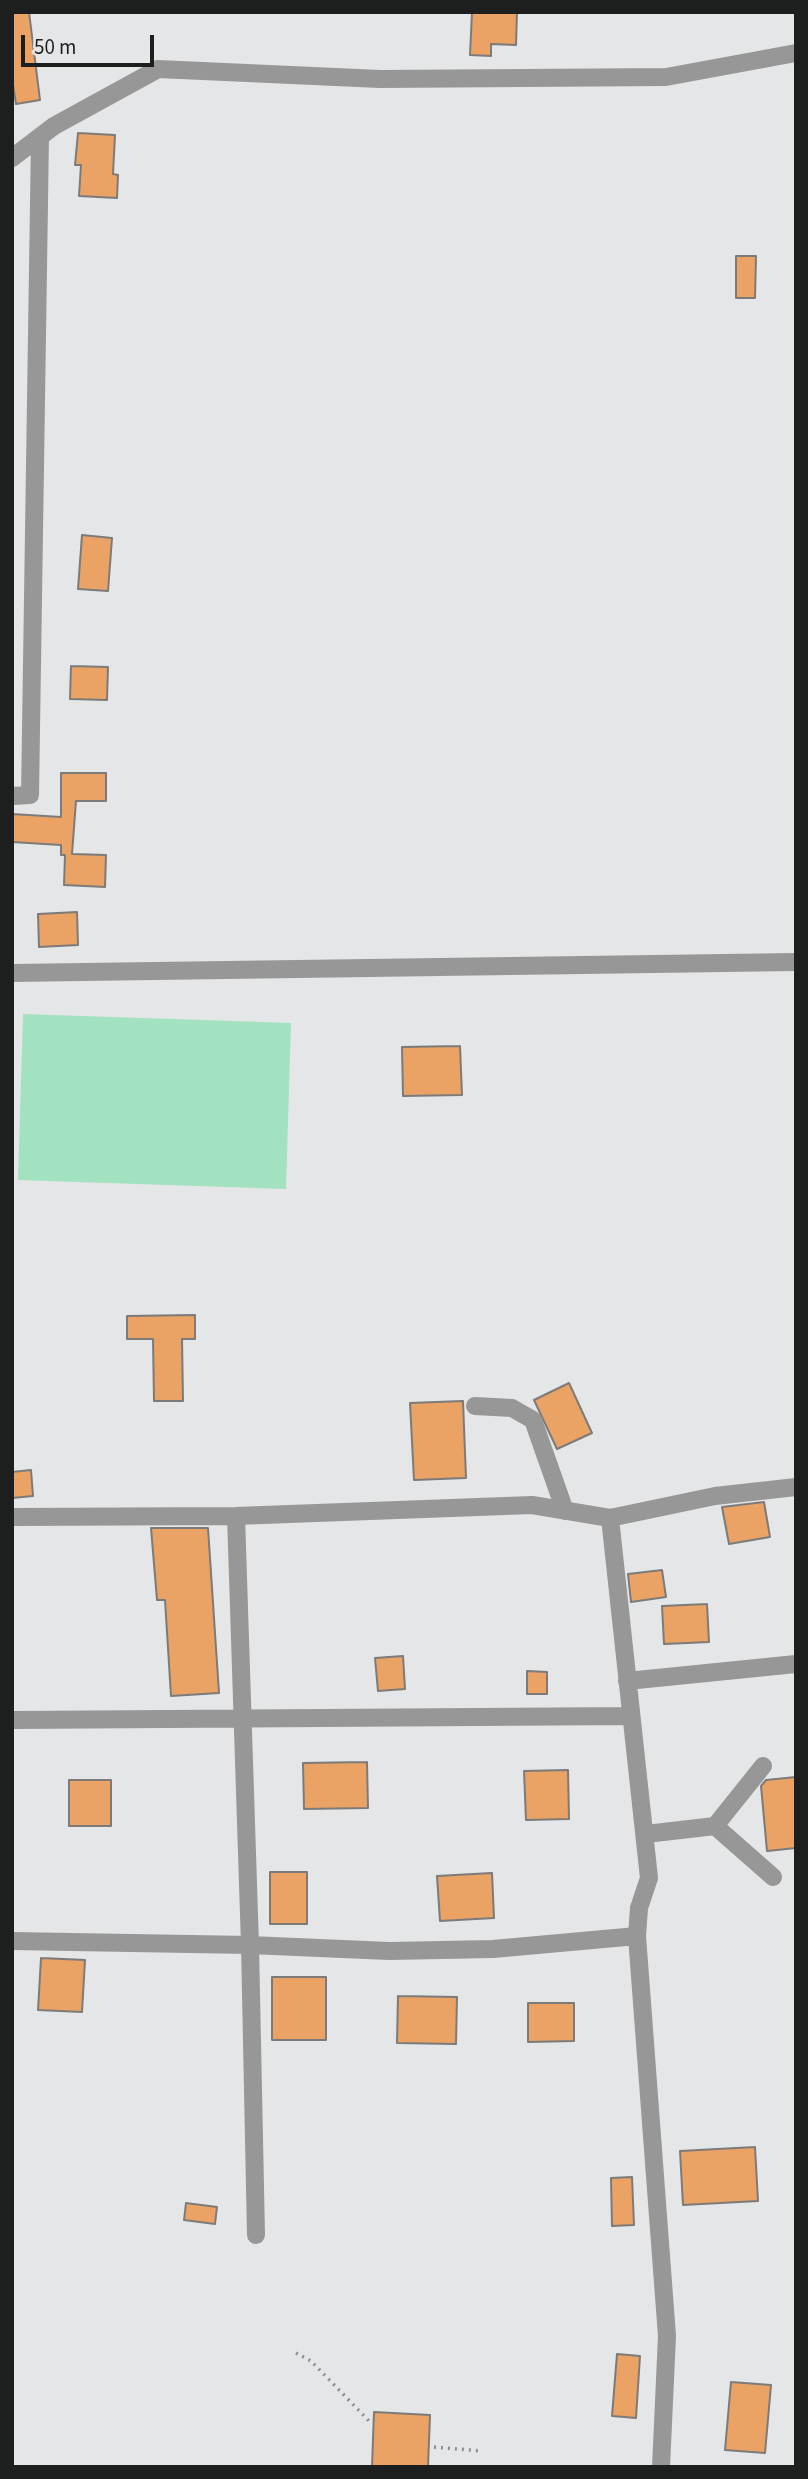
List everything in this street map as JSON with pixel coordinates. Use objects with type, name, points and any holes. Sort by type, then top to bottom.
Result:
[{"type":"street","points":[[12,158],[54,126],[158,69],[380,79],[666,77],[796,53]]},
{"type":"street","points":[[12,796],[30,795],[40,137]]},
{"type":"street","points":[[12,973],[796,962]]},
{"type":"street","points":[[475,1406],[512,1408],[533,1420],[565,1511]]},
{"type":"street","points":[[12,1517],[236,1516],[532,1505],[610,1518],[715,1496],[796,1487]]},
{"type":"street","points":[[236,1516],[256,2235]]},
{"type":"street","points":[[610,1518],[649,1878],[639,1908],[637,1936],[667,2336],[661,2467]]},
{"type":"street","points":[[627,1681],[796,1664]]},
{"type":"street","points":[[12,1720],[631,1716]]},
{"type":"street","points":[[646,1834],[715,1826],[763,1766]]},
{"type":"street","points":[[715,1826],[774,1877]]},
{"type":"street","points":[[12,1941],[250,1945],[388,1951],[493,1950],[637,1936]]},
{"type":"path","points":[[296,2353],[311,2361],[371,2423]]},
{"type":"path","points":[[434,2447],[482,2451]]},
{"type":"green space","points":[[23,1014],[291,1023],[286,1189],[18,1180]]},
{"type":"building","points":[[12,12],[29,12],[40,100],[16,104],[12,78]]},
{"type":"building","points":[[472,12],[517,12],[516,45],[491,44],[491,56],[470,55]]},
{"type":"building","points":[[78,133],[115,135],[113,174],[118,175],[117,198],[79,196],[81,165],[75,165]]},
{"type":"building","points":[[736,256],[756,256],[755,298],[736,298]]},
{"type":"building","points":[[82,535],[112,538],[108,591],[78,589]]},
{"type":"building","points":[[71,666],[108,667],[107,700],[70,699]]},
{"type":"building","points":[[61,773],[106,773],[106,801],[76,801],[72,854],[106,855],[105,887],[64,885],[65,855],[61,855],[61,845],[12,842],[12,814],[61,817]]},
{"type":"building","points":[[77,912],[78,945],[39,947],[38,914]]},
{"type":"building","points":[[460,1046],[462,1095],[403,1096],[402,1047]]},
{"type":"building","points":[[195,1315],[195,1339],[182,1339],[183,1401],[154,1401],[153,1339],[127,1339],[127,1316]]},
{"type":"building","points":[[569,1383],[592,1433],[557,1449],[534,1400]]},
{"type":"building","points":[[463,1401],[466,1478],[414,1480],[410,1403]]},
{"type":"building","points":[[31,1470],[33,1496],[12,1498],[12,1472]]},
{"type":"building","points":[[764,1502],[770,1537],[729,1544],[722,1507]]},
{"type":"building","points":[[151,1528],[208,1528],[219,1693],[171,1696],[165,1600],[157,1600]]},
{"type":"building","points":[[662,1570],[666,1597],[631,1602],[628,1574]]},
{"type":"building","points":[[707,1604],[709,1642],[664,1644],[662,1606]]},
{"type":"building","points":[[403,1656],[405,1689],[378,1691],[375,1658]]},
{"type":"building","points":[[527,1671],[547,1672],[547,1694],[527,1694]]},
{"type":"building","points":[[367,1762],[368,1808],[304,1809],[303,1763]]},
{"type":"building","points":[[568,1770],[569,1819],[526,1820],[524,1771]]},
{"type":"building","points":[[796,1777],[796,1848],[767,1851],[761,1786],[766,1780]]},
{"type":"building","points":[[69,1780],[111,1780],[111,1826],[69,1826]]},
{"type":"building","points":[[270,1872],[307,1872],[307,1924],[270,1924]]},
{"type":"building","points":[[492,1873],[494,1918],[440,1921],[437,1876]]},
{"type":"building","points":[[41,1958],[85,1960],[82,2012],[38,2010]]},
{"type":"building","points":[[272,1977],[326,1977],[326,2040],[272,2040]]},
{"type":"building","points":[[398,1996],[457,1997],[456,2044],[397,2043]]},
{"type":"building","points":[[528,2003],[574,2003],[574,2041],[528,2042]]},
{"type":"building","points":[[755,2147],[758,2201],[683,2205],[680,2151]]},
{"type":"building","points":[[632,2177],[634,2225],[612,2226],[611,2178]]},
{"type":"building","points":[[186,2203],[217,2207],[215,2224],[184,2220]]},
{"type":"building","points":[[617,2354],[640,2356],[636,2418],[612,2416]]},
{"type":"building","points":[[731,2382],[771,2385],[765,2453],[725,2450]]},
{"type":"building","points":[[374,2412],[430,2415],[428,2467],[372,2467]]}]
